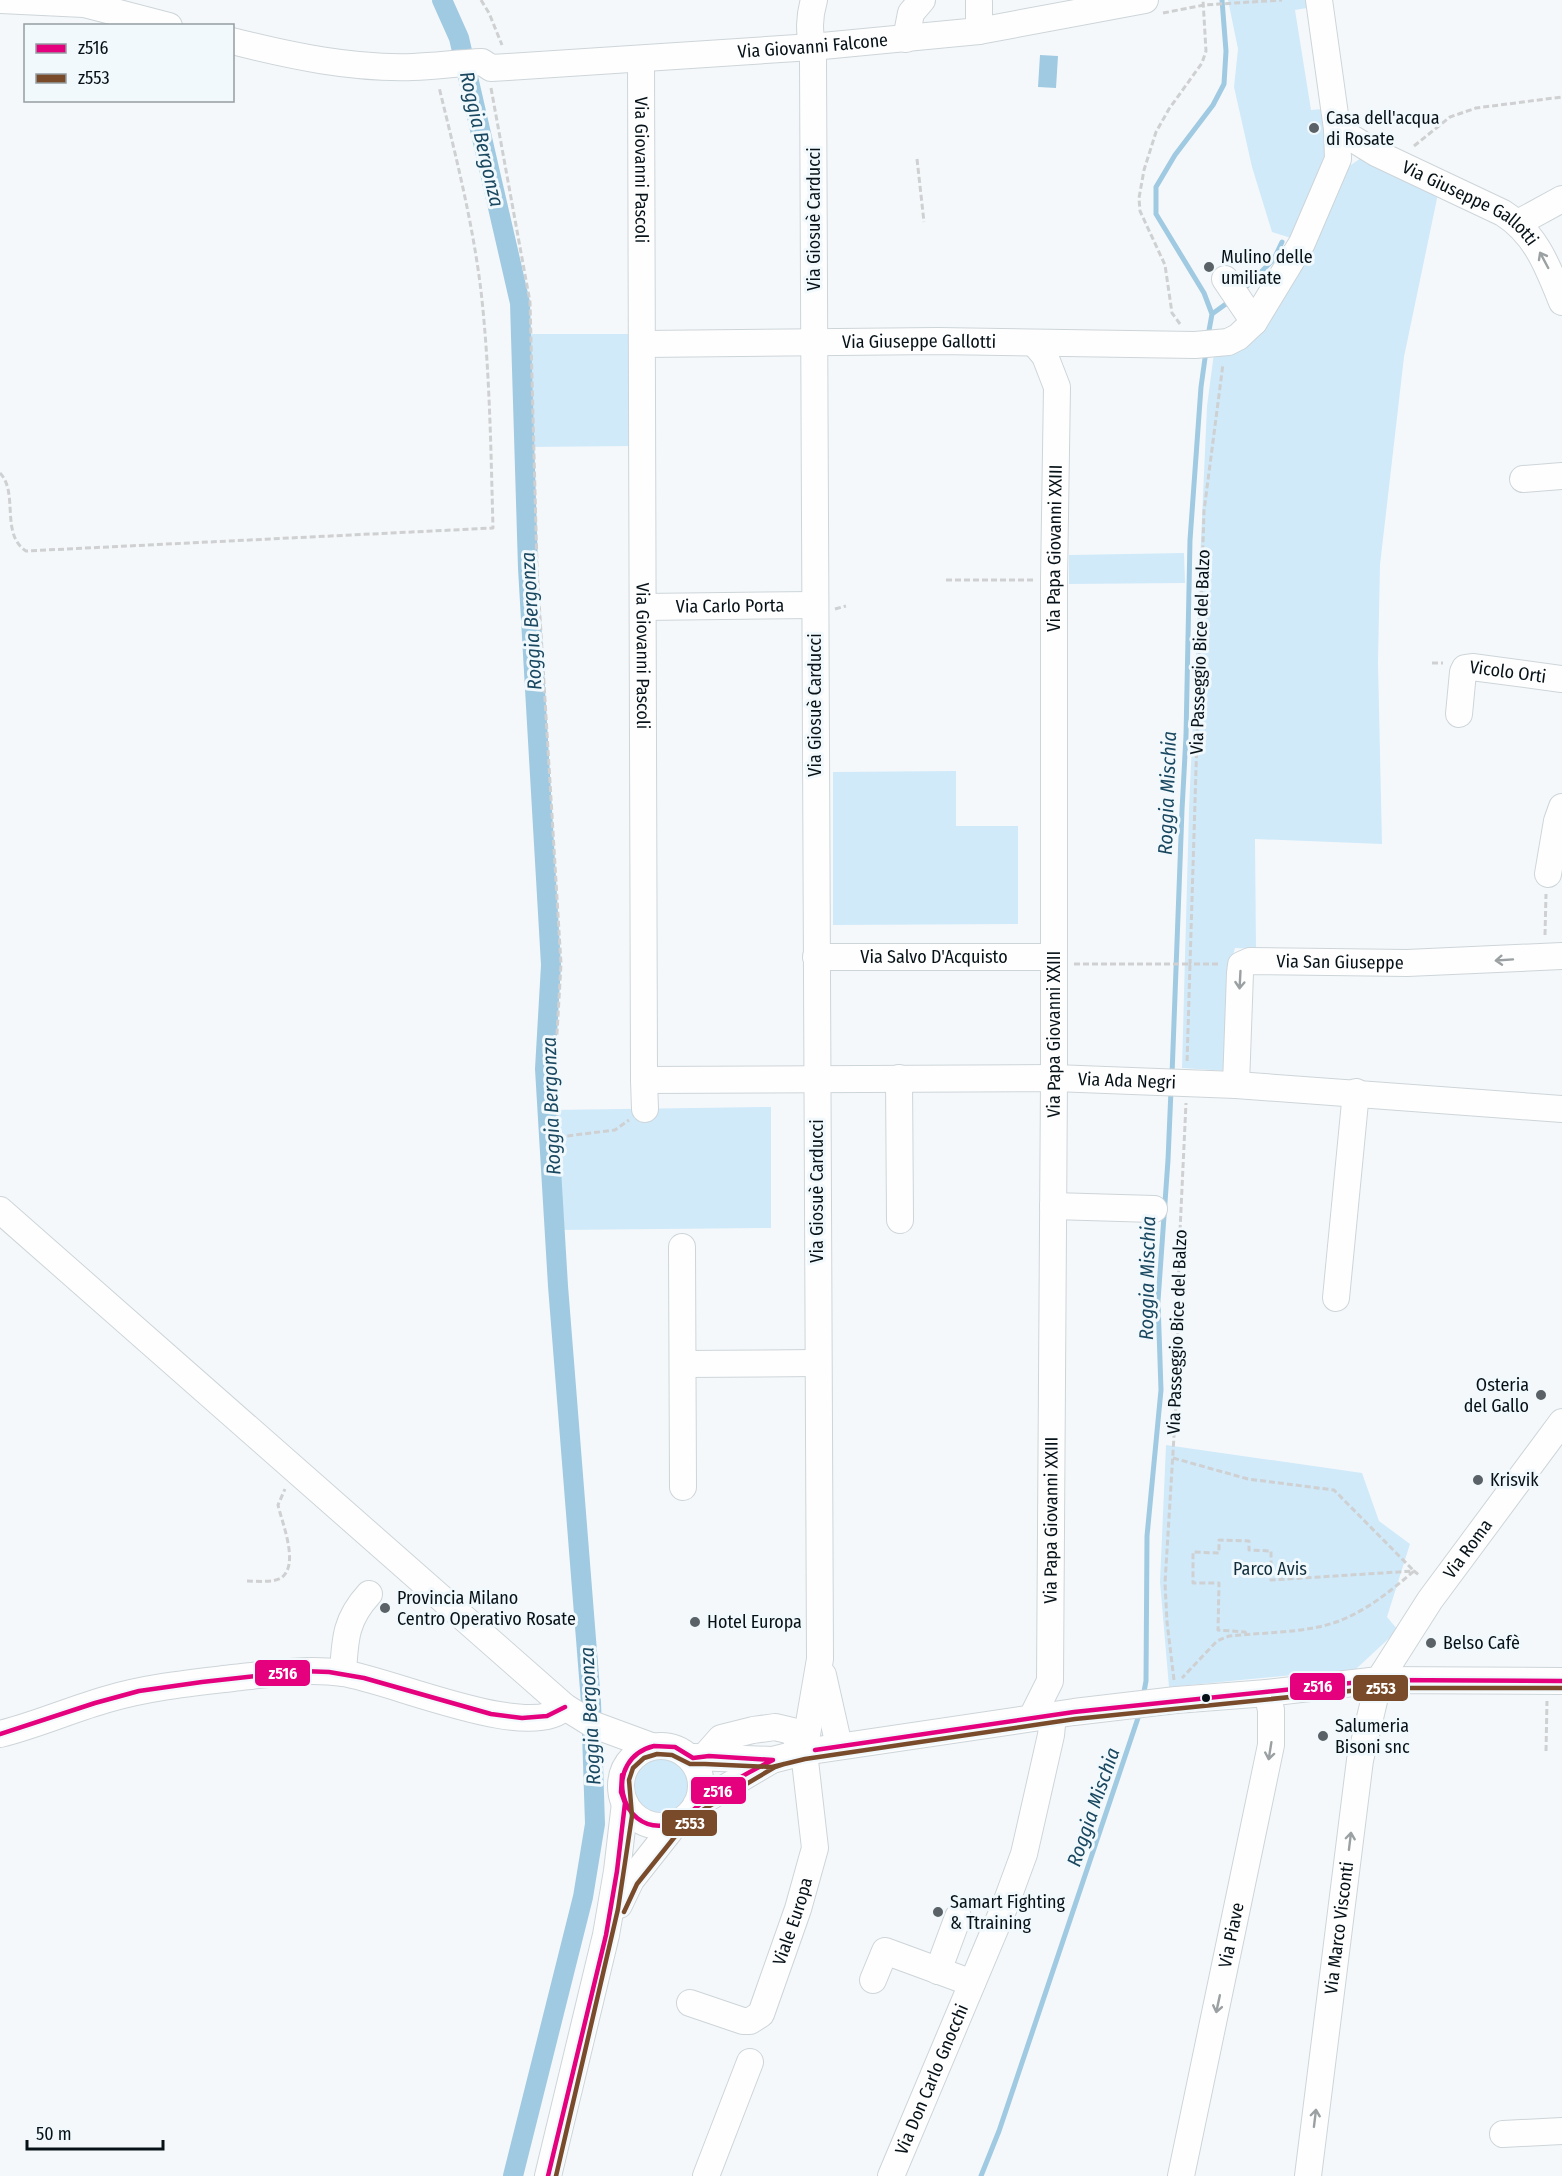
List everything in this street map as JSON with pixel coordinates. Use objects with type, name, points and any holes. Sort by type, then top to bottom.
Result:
[{"type":"street","points":[[0,0],[84,4],[161,24]]},
{"type":"street","name":"Via Giosuè Carducci","points":[[804,1752],[820,1659],[815,342],[812,47],[809,36],[810,14],[814,0]]},
{"type":"street","name":"Via Giovanni Falcone","points":[[234,41],[286,54],[352,64],[413,67],[494,66],[641,59],[906,39],[979,31],[1144,0]]},
{"type":"street","points":[[1213,343],[1238,337],[1238,298],[1302,243],[1338,159],[1337,129],[1319,0]]},
{"type":"street","points":[[979,2],[979,31]]},
{"type":"street","points":[[906,39],[910,6]]},
{"type":"street","name":"Via Giovanni Pascoli","points":[[641,59],[645,1108]]},
{"type":"street","name":"Via Giuseppe Gallotti","points":[[1337,129],[1376,153],[1503,213],[1518,223],[1534,242],[1547,265],[1562,302]]},
{"type":"street","name":"Via Giuseppe Gallotti","points":[[1338,159],[1352,154],[1376,153]]},
{"type":"street","points":[[1518,223],[1562,199]]},
{"type":"street","name":"Via Giuseppe Gallotti","points":[[643,344],[938,341],[1084,345],[1213,343]]},
{"type":"street","points":[[1035,344],[1046,356],[1057,387]]},
{"type":"street","points":[[1057,387],[1070,362],[1084,345]]},
{"type":"street","name":"Via Papa Giovanni XXIII","points":[[1050,1681],[1054,1078],[1052,960],[1054,580],[1057,387]]},
{"type":"street","points":[[1522,479],[1562,476]]},
{"type":"street","name":"Via Carlo Porta","points":[[644,607],[815,605]]},
{"type":"street","name":"Vicolo Orti","points":[[1459,714],[1465,668],[1472,666],[1562,679]]},
{"type":"street","points":[[1548,874],[1557,821],[1562,807]]},
{"type":"street","name":"Via San Giuseppe","points":[[1241,965],[1250,961],[1407,963],[1554,956]]},
{"type":"street","name":"Via Salvo D'Acquisto","points":[[816,957],[1052,960]]},
{"type":"street","points":[[1236,1085],[1241,965]]},
{"type":"street","points":[[645,1080],[817,1078]]},
{"type":"street","name":"Via Ada Negri","points":[[817,1078],[1054,1078],[1176,1082],[1356,1092],[1562,1109]]},
{"type":"street","points":[[899,1078],[900,1220]]},
{"type":"street","points":[[1336,1298],[1356,1092]]},
{"type":"street","points":[[1053,1206],[1154,1209]]},
{"type":"street","points":[[0,1210],[565,1707],[594,1725],[651,1746],[672,1747],[697,1757],[772,1760],[839,1746],[1053,1715],[1379,1680],[1554,1688]]},
{"type":"street","points":[[682,1247],[683,1487]]},
{"type":"street","points":[[683,1364],[818,1363]]},
{"type":"street","name":"Via Roma","points":[[1379,1680],[1437,1591],[1562,1423]]},
{"type":"street","points":[[343,1673],[344,1649],[349,1622],[369,1594]]},
{"type":"street","name":"Via Giosuè Carducci","points":[[820,1659],[839,1746]]},
{"type":"street","points":[[0,1734],[109,1699],[162,1687],[316,1671],[343,1673],[495,1715],[528,1718],[558,1714],[565,1707]]},
{"type":"street","name":"Via Marco Visconti","points":[[1308,2176],[1360,1760],[1379,1680]]},
{"type":"street","points":[[1050,1681],[1058,1687],[1053,1715]]},
{"type":"street","name":"Via Don Carlo Gnocchi","points":[[891,2176],[1024,1854],[1051,1735],[1053,1715],[1050,1681]]},
{"type":"street","name":"Via Piave","points":[[1181,2176],[1271,1745],[1271,1710],[1267,1693]]},
{"type":"street","points":[[594,1725],[622,1775]]},
{"type":"street","points":[[697,1757],[721,1738],[775,1727],[792,1731],[804,1752]]},
{"type":"street","points":[[651,1746],[633,1757],[622,1775],[621,1792],[625,1803],[637,1818],[649,1824],[663,1826],[676,1823],[685,1818],[696,1805],[701,1786],[697,1757]]},
{"type":"street","name":"Viale Europa","points":[[690,2003],[743,2021],[750,2021],[761,2013],[798,1909],[815,1848],[804,1752]]},
{"type":"street","points":[[696,1805],[772,1760]]},
{"type":"street","points":[[548,2176],[606,1935],[625,1803]]},
{"type":"street","points":[[606,1935],[631,1880],[676,1823]]},
{"type":"street","points":[[938,1971],[958,1917]]},
{"type":"street","name":"Via Don Carlo Gnocchi","points":[[873,1980],[885,1951],[972,1983]]},
{"type":"street","points":[[706,2176],[750,2062]]},
{"type":"street","points":[[1503,2134],[1562,2131]]},
{"type":"path","points":[[481,0],[501,41],[491,87],[530,302],[537,567],[561,964],[555,1068],[559,1137],[615,1130],[645,1108]]},
{"type":"path","points":[[1203,0],[1206,51],[1202,63],[1156,132],[1144,170],[1139,198],[1140,210],[1165,265],[1172,313],[1213,343]]},
{"type":"path","points":[[1214,4],[1282,0]]},
{"type":"path","points":[[6,521],[9,538],[15,546],[26,551],[493,528],[483,308],[464,191],[434,65]]},
{"type":"path","points":[[1401,163],[1411,149],[1450,117],[1476,108],[1562,97]]},
{"type":"path","points":[[917,159],[924,222]]},
{"type":"path","name":"Via Passeggio Bice del Balzo","points":[[1213,343],[1218,391],[1204,511],[1190,964],[1176,1082],[1179,1252],[1177,1387],[1165,1583],[1174,1686],[1218,1641],[1229,1636],[1246,1634]]},
{"type":"path","points":[[0,473],[4,478],[6,488],[5,505]]},
{"type":"path","points":[[946,580],[1054,580]]},
{"type":"path","points":[[1548,874],[1545,916],[1554,956]]},
{"type":"path","points":[[1052,960],[1241,965]]},
{"type":"path","points":[[1173,1458],[1248,1479],[1334,1490],[1414,1572],[1437,1591]]},
{"type":"path","points":[[247,1581],[271,1581],[281,1578],[290,1567],[290,1555],[278,1504],[282,1492],[298,1473]]},
{"type":"path","points":[[1219,1540],[1249,1541],[1249,1550],[1271,1551],[1271,1580],[1414,1572],[1382,1599],[1351,1616],[1319,1627],[1246,1634],[1245,1632],[1218,1630],[1219,1583],[1193,1583],[1193,1552],[1219,1553],[1219,1540]]},
{"type":"path","points":[[1546,1750],[1554,1688]]},
{"type":"green space","points":[[1228,0],[1312,0],[1313,7],[1295,10],[1311,110],[1322,109],[1327,131],[1326,154],[1294,239],[1272,232],[1252,167],[1234,87],[1238,49]]},
{"type":"green space","points":[[1361,158],[1439,189],[1404,357],[1380,565],[1378,662],[1382,844],[1255,839],[1256,949],[1235,948],[1229,969],[1228,1071],[1182,1068],[1189,809],[1207,406],[1214,353],[1348,167]]},
{"type":"green space","points":[[522,334],[635,334],[635,446],[527,447]]},
{"type":"green space","points":[[1184,553],[1185,583],[1069,584],[1069,555]]},
{"type":"green space","points":[[956,771],[956,826],[1018,826],[1018,924],[833,925],[833,772]]},
{"type":"green space","points":[[771,1107],[771,1228],[558,1230],[550,1110]]},
{"type":"green space","name":"Parco Avis","points":[[1166,1445],[1362,1473],[1379,1521],[1410,1544],[1387,1617],[1398,1630],[1356,1669],[1169,1687],[1160,1582]]},
{"type":"green space","points":[[662,1754],[680,1760],[688,1768],[694,1786],[688,1804],[680,1812],[662,1818],[644,1812],[636,1804],[630,1786],[636,1768],[644,1760]]},
{"type":"shaded area","points":[[1040,55],[1058,56],[1056,88],[1038,87]]},
{"type":"waterway","name":"Roggia Bergonza","points":[[442,0],[459,38],[520,303],[528,568],[551,965],[545,1069],[558,1286],[591,1702],[595,1824],[583,1897],[513,2176]]},
{"type":"waterway","name":"Roggia Mischia","points":[[1208,336],[1212,314],[1204,293],[1156,214],[1156,187],[1175,155],[1213,105],[1224,84],[1226,51],[1222,0]]},
{"type":"waterway","points":[[1242,291],[1274,259],[1282,242]]},
{"type":"waterway","points":[[1212,314],[1230,301]]},
{"type":"waterway","name":"Roggia Mischia","points":[[1172,1075],[1186,736],[1190,540],[1201,387],[1206,351]]},
{"type":"waterway","name":"Roggia Mischia","points":[[1143,1697],[1146,1681],[1147,1536],[1161,1390],[1158,1301],[1171,1090]]},
{"type":"waterway","name":"Roggia Mischia","points":[[981,2176],[999,2131],[1140,1712]]},
{"type":"transit line","name":"z516","points":[[0,1734],[139,1691],[301,1671],[329,1672],[364,1678],[491,1714],[522,1718],[547,1716],[565,1707]]},
{"type":"transit line","name":"z516","points":[[1074,1712],[1379,1680],[1562,1681]]},
{"type":"transit line","name":"z553","points":[[556,2176],[618,1909],[632,1816],[629,1780],[633,1768],[644,1758],[657,1754],[672,1755],[690,1764],[772,1767],[805,1759],[1075,1719],[1379,1688],[1562,1688]]},
{"type":"transit line","name":"z516","points":[[815,1750],[1074,1712]]},
{"type":"transit line","name":"z516","points":[[815,1750],[1074,1712]]},
{"type":"transit line","name":"z516","points":[[654,1746],[675,1747],[693,1758],[709,1756],[773,1760],[740,1777],[673,1824],[651,1825],[637,1818],[628,1807],[623,1794],[623,1779],[627,1765],[638,1753],[654,1746]]},
{"type":"transit line","name":"z553","points":[[624,1912],[637,1884],[681,1829],[701,1811],[775,1767],[784,1764]]},
{"type":"transit line","name":"z516","points":[[548,2176],[606,1935],[625,1803],[621,1792],[622,1775]]},
{"type":"place","name":"Casa dell'acqua di Rosate","points":[[1314,128]]},
{"type":"place","name":"Mulino delle umiliate","points":[[1209,267]]},
{"type":"place","name":"Osteria del Gallo","points":[[1541,1395]]},
{"type":"place","name":"Krisvik","points":[[1478,1480]]},
{"type":"place","name":"Provincia Milano Centro Operativo Rosate","points":[[385,1608]]},
{"type":"place","name":"Hotel Europa","points":[[695,1622]]},
{"type":"place","name":"Belso Cafè","points":[[1431,1643]]},
{"type":"place","name":"Salumeria Bisoni snc","points":[[1323,1736]]},
{"type":"place","name":"Samart Fighting & Ttraining","points":[[938,1912]]}]
